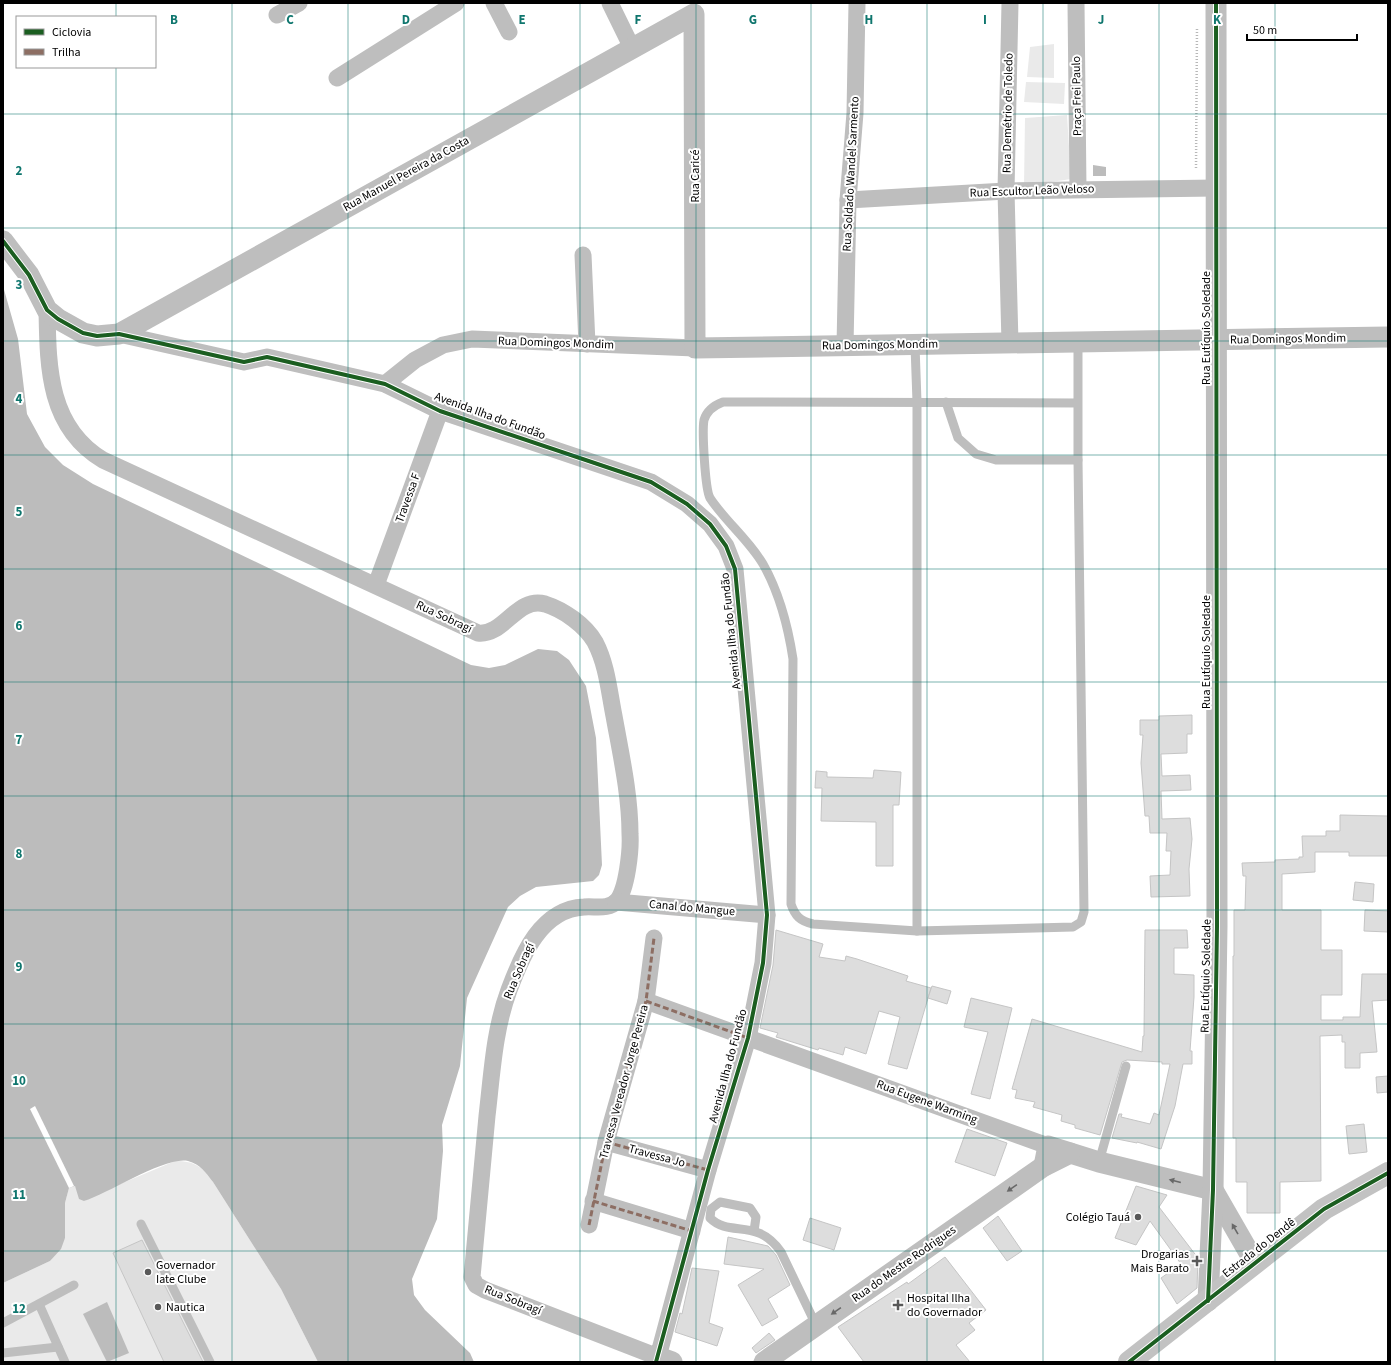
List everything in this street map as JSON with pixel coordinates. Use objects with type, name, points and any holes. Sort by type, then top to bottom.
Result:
[{"type":"main road","name":"Estrada do Dendê","points":[[1128,1362],[1324,1209],[1388,1173]]},
{"type":"street","points":[[277,15],[299,3]]},
{"type":"street","points":[[337,78],[456,3]]},
{"type":"street","points":[[494,3],[509,32]]},
{"type":"street","points":[[610,3],[632,48]]},
{"type":"street","name":"Rua Soldado Wandel Sarmento","points":[[845,346],[848,200],[855,113],[857,3]]},
{"type":"street","name":"Rua Demétrio de Toledo","points":[[1010,3],[1006,191],[1010,343]]},
{"type":"street","name":"Praça Frei Paulo","points":[[1076,3],[1078,190]]},
{"type":"street","name":"Rua Eutíquio Soledade","points":[[1208,1301],[1213,1190],[1217,926],[1215,340],[1216,3]]},
{"type":"street","name":"Rua Manuel Pereira da Costa","points":[[119,334],[632,48],[694,9]]},
{"type":"street","name":"Rua Caricé","points":[[694,9],[695,348]]},
{"type":"street","name":"Rua Escultor Leão Veloso","points":[[848,200],[1006,191],[1216,188]]},
{"type":"street","points":[[3,241],[29,275],[47,310],[58,319],[83,333],[97,336],[119,334]]},
{"type":"street","points":[[583,255],[587,344]]},
{"type":"street","name":"Rua Sobragí","points":[[47,310],[48,364],[54,394],[66,423],[80,443],[89,452],[478,633],[488,633],[526,605],[536,603],[546,604],[575,619],[594,641],[606,672],[626,782],[630,828],[627,867],[621,894],[616,902],[609,906],[599,908],[583,907],[564,912],[548,921],[534,937],[508,991],[494,1045],[472,1278],[476,1285],[485,1290],[662,1360]]},
{"type":"street","name":"Avenida Ilha do Fundão","points":[[119,334],[244,362],[267,357],[385,384],[440,411],[651,482],[687,504],[710,524],[726,546],[735,569],[767,915],[763,963],[748,1038],[708,1170],[662,1360]]},
{"type":"street","name":"Rua Domingos Mondim","points":[[385,384],[415,360],[437,348],[472,339],[695,348],[1388,337]]},
{"type":"street","name":"Travessa F","points":[[376,585],[440,411]]},
{"type":"street","name":"Canal do Mangue","points":[[616,902],[767,915]]},
{"type":"street","name":"Travessa Vereador Jorge Pereira","points":[[589,1226],[606,1142],[646,1001],[654,938]]},
{"type":"street","name":"Rua Eugene Warming","points":[[646,1001],[1048,1146],[1099,1162],[1213,1190]]},
{"type":"street","name":"Travessa Jo","points":[[606,1142],[708,1170]]},
{"type":"street","points":[[1044,1166],[1048,1146]]},
{"type":"street","name":"Rua do Mestre Rodrigues","points":[[764,1362],[1044,1166],[1070,1153]]},
{"type":"street","points":[[1213,1190],[1255,1263]]},
{"type":"street","points":[[593,1201],[692,1231]]},
{"type":"lane","points":[[1078,342],[1078,403],[1078,460],[1084,912],[1081,922],[1074,927],[917,931],[812,924],[802,921],[794,914],[791,904],[794,659],[788,629],[778,596],[763,563],[710,497],[705,482],[704,419],[712,407],[723,402],[1078,403]]},
{"type":"lane","points":[[914,345],[917,402],[917,931]]},
{"type":"lane","points":[[946,402],[958,438],[976,454],[996,460],[1078,460]]},
{"type":"lane","points":[[1099,1162],[1126,1066]]},
{"type":"lane","points":[[754,1231],[756,1217],[750,1208],[720,1202],[711,1209],[710,1218],[721,1226],[754,1231],[765,1235],[774,1242],[781,1252],[816,1325]]},
{"type":"lane","points":[[141,1224],[210,1362]]},
{"type":"lane","points":[[3,1323],[74,1285]]},
{"type":"lane","points":[[39,1304],[65,1362]]},
{"type":"lane","points":[[3,1353],[58,1347]]},
{"type":"path","points":[[1196,168],[1197,19]]},
{"type":"shaded area","points":[[1054,44],[1054,78],[1027,77],[1030,47]]},
{"type":"shaded area","points":[[1026,82],[1065,83],[1064,104],[1024,102]]},
{"type":"shaded area","points":[[1067,115],[1071,179],[1024,186],[1025,118]]},
{"type":"shaded area","points":[[1093,165],[1106,167],[1106,176],[1093,176]]},
{"type":"shaded area","points":[[3,286],[18,339],[27,414],[45,447],[63,465],[93,484],[471,665],[489,668],[505,665],[538,649],[557,651],[569,660],[586,686],[596,738],[602,865],[599,875],[593,881],[536,887],[520,896],[508,907],[467,998],[460,1066],[442,1125],[443,1151],[437,1219],[412,1279],[414,1295],[425,1310],[470,1353],[474,1362],[318,1362],[281,1289],[213,1182],[205,1172],[192,1162],[188,1161],[178,1161],[165,1164],[84,1201],[79,1199],[75,1186],[69,1188],[65,1203],[65,1238],[61,1249],[50,1261],[3,1283]]},
{"type":"shaded area","name":"Governador Iate Clube","points":[[175,1161],[188,1162],[198,1166],[213,1182],[281,1289],[318,1362],[3,1362],[3,1283],[50,1261],[65,1238],[65,1203],[69,1188],[75,1186],[84,1201]]},
{"type":"shaded area","points":[[107,1302],[129,1353],[107,1362],[83,1314]]},
{"type":"pier","points":[[35,1106],[74,1186],[69,1188],[30,1109]]},
{"type":"building","points":[[1192,715],[1192,734],[1187,734],[1187,753],[1161,754],[1162,776],[1190,775],[1191,790],[1161,791],[1162,819],[1190,818],[1192,839],[1189,869],[1190,896],[1151,897],[1150,876],[1170,875],[1171,851],[1166,851],[1167,833],[1150,833],[1149,816],[1145,816],[1141,763],[1143,735],[1140,735],[1140,720],[1159,720],[1159,716]]},
{"type":"building","points":[[874,770],[901,772],[899,805],[893,805],[893,866],[876,866],[876,822],[821,821],[822,788],[815,788],[816,771],[827,772],[827,777],[873,778]]},
{"type":"building","points":[[1340,815],[1388,816],[1388,856],[1349,856],[1349,852],[1315,852],[1315,872],[1282,874],[1282,910],[1321,910],[1321,950],[1342,950],[1342,995],[1321,995],[1321,1020],[1343,1020],[1343,1017],[1360,1017],[1362,974],[1388,974],[1388,1000],[1372,1001],[1377,1052],[1360,1053],[1360,1068],[1345,1068],[1345,1042],[1342,1042],[1342,1035],[1320,1036],[1321,1181],[1280,1182],[1280,1213],[1247,1213],[1247,1182],[1236,1182],[1236,1138],[1233,1138],[1234,910],[1245,910],[1246,876],[1243,876],[1242,863],[1275,862],[1275,860],[1299,859],[1299,857],[1303,857],[1302,836],[1326,836],[1326,831],[1340,831]]},
{"type":"building","points":[[1355,882],[1374,884],[1373,902],[1353,900]]},
{"type":"building","points":[[1365,910],[1388,911],[1388,932],[1364,931]]},
{"type":"building","points":[[776,930],[823,944],[819,957],[845,961],[846,956],[857,959],[908,976],[906,981],[931,988],[907,1069],[888,1064],[900,1017],[879,1011],[866,1054],[845,1047],[843,1055],[819,1048],[818,1050],[776,1037],[778,1033],[760,1028],[773,965]]},
{"type":"building","points":[[1145,930],[1187,930],[1188,948],[1174,948],[1174,974],[1194,975],[1190,1051],[1192,1051],[1192,1064],[1183,1064],[1175,1106],[1161,1149],[1137,1142],[1112,1138],[1119,1114],[1122,1114],[1121,1117],[1150,1124],[1154,1113],[1159,1115],[1170,1064],[1162,1064],[1162,1062],[1127,1060],[1122,1062],[1100,1135],[1075,1128],[1075,1125],[1061,1121],[1062,1115],[1033,1107],[1035,1102],[1015,1098],[1017,1090],[1012,1089],[1032,1019],[1142,1052],[1144,1036]]},
{"type":"building","points":[[932,986],[951,991],[947,1004],[928,998]]},
{"type":"building","points":[[971,998],[1012,1008],[990,1099],[971,1094],[988,1032],[964,1027]]},
{"type":"building","points":[[1388,1076],[1388,1092],[1377,1093],[1376,1077]]},
{"type":"building","points":[[1364,1124],[1367,1152],[1349,1154],[1346,1126]]},
{"type":"building","points":[[967,1129],[1007,1143],[995,1176],[955,1162]]},
{"type":"building","points":[[1136,1186],[1167,1195],[1159,1207],[1198,1258],[1197,1288],[1177,1304],[1161,1278],[1181,1264],[1150,1221],[1136,1245],[1115,1238]]},
{"type":"building","points":[[998,1216],[1022,1251],[1007,1261],[983,1228]]},
{"type":"building","points":[[810,1218],[841,1228],[834,1250],[803,1240]]},
{"type":"building","points":[[728,1237],[768,1246],[776,1255],[790,1285],[768,1299],[778,1317],[762,1326],[738,1285],[764,1269],[724,1264]]},
{"type":"building","name":"Nautica","points":[[142,1240],[203,1362],[164,1362],[113,1253]]},
{"type":"building","name":"Hospital Ilha do Governador","points":[[945,1257],[986,1310],[969,1323],[975,1330],[956,1345],[970,1362],[864,1362],[838,1327],[907,1282],[908,1284]]},
{"type":"building","points":[[692,1268],[719,1271],[709,1323],[723,1328],[717,1346],[675,1332],[680,1313],[682,1314]]},
{"type":"building","points":[[769,1333],[775,1340],[756,1353],[752,1348]]},
{"type":"marked path","points":[[589,1225],[606,1142],[646,1001],[654,938]]},
{"type":"marked path","points":[[646,1001],[748,1038],[749,1034]]},
{"type":"marked path","points":[[606,1142],[708,1170]]},
{"type":"marked path","points":[[593,1201],[692,1231]]},
{"type":"cycle path","points":[[1208,1301],[1213,1190],[1217,926],[1216,3]]},
{"type":"cycle path","points":[[3,241],[29,275],[47,310],[58,319],[83,333],[97,336],[119,334],[244,362],[267,357],[385,384],[440,411],[651,482],[687,504],[710,524],[726,546],[735,569],[767,915],[763,963],[748,1038],[708,1170],[656,1362]]},
{"type":"cycle path","points":[[1129,1362],[1324,1209],[1388,1173]]},
{"type":"place","name":"Colégio Tauá","points":[[1138,1217]]},
{"type":"place","name":"Drogarias Mais Barato","points":[[1197,1261]]},
{"type":"place","name":"Governador Iate Clube","points":[[148,1272]]},
{"type":"place","name":"Hospital Ilha do Governador","points":[[898,1305]]},
{"type":"place","name":"Nautica","points":[[158,1307]]}]
